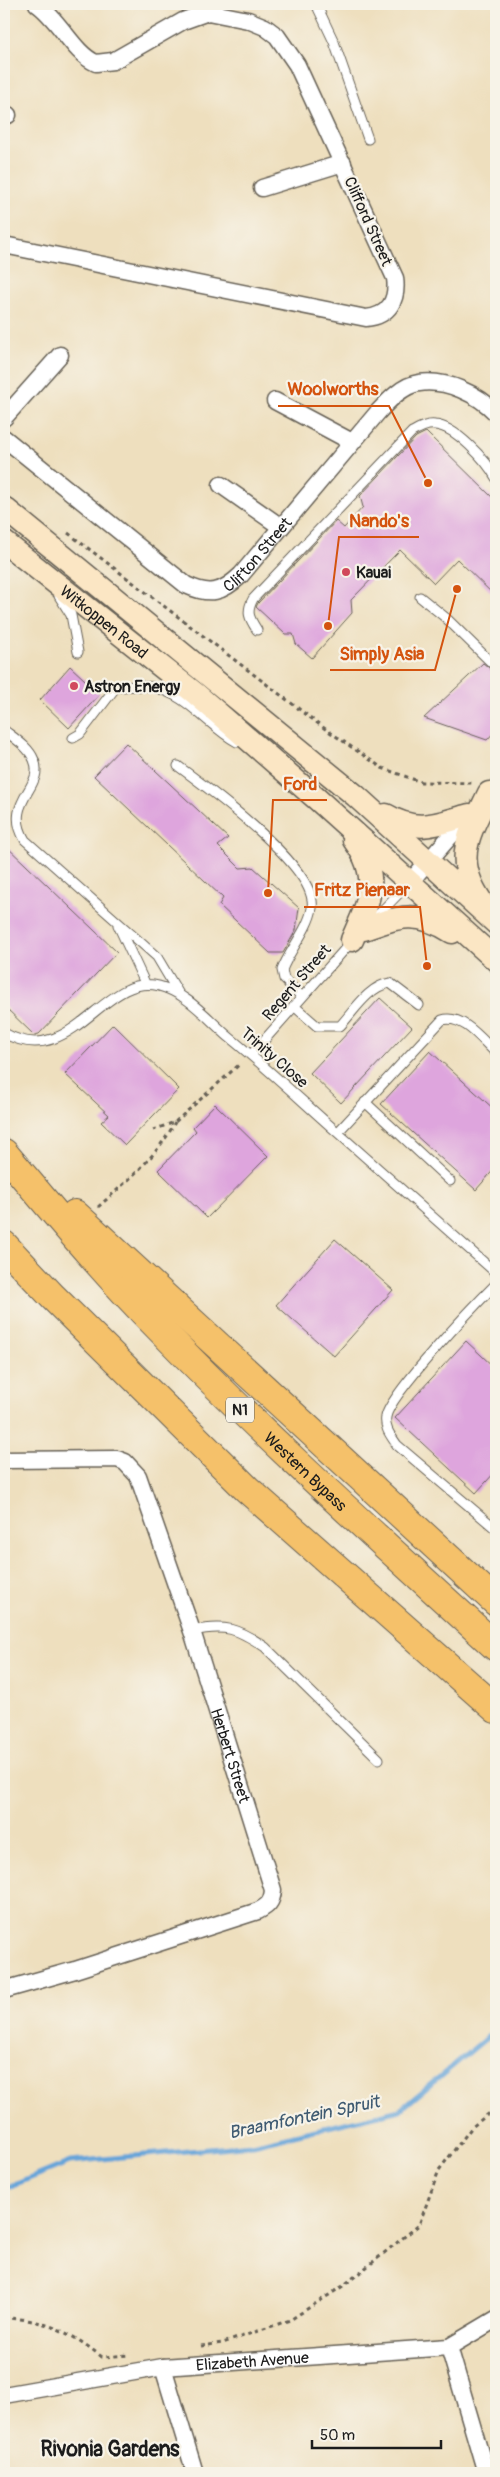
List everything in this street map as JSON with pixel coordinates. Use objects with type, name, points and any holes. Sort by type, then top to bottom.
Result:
[{"type":"highway","points":[[4,1153],[101,1237],[496,1602]]},
{"type":"highway","name":"Western Bypass","points":[[4,1153],[94,1258],[157,1327],[264,1434],[496,1647]]},
{"type":"highway","points":[[4,1245],[53,1298],[247,1489],[496,1708]]},
{"type":"main road","name":"Witkoppen Road","points":[[4,508],[356,796],[496,922]]},
{"type":"main road","name":"Witkoppen Road","points":[[4,542],[196,694],[496,959]]},
{"type":"main road","points":[[488,787],[470,834],[464,868],[473,890],[496,922]]},
{"type":"main road","points":[[356,796],[392,818],[411,826],[429,826],[469,815]]},
{"type":"main road","points":[[317,799],[358,846],[370,873],[370,896],[358,934]]},
{"type":"main road","points":[[358,934],[399,918],[419,917],[442,926],[496,959]]},
{"type":"street","name":"Clifford Street","points":[[4,245],[356,316],[377,317],[387,312],[393,301],[396,288],[395,278],[297,65],[277,36],[265,27],[248,20],[206,8],[112,61],[103,64],[96,63],[85,57],[56,20],[37,4]]},
{"type":"street","points":[[262,188],[343,163]]},
{"type":"street","points":[[4,418],[60,355]]},
{"type":"street","name":"Clifton Street","points":[[4,438],[186,585],[200,592],[214,592],[230,585],[389,400],[418,383],[455,388],[473,395],[496,413]]},
{"type":"street","points":[[275,401],[352,442]]},
{"type":"street","points":[[221,485],[281,527]]},
{"type":"street","points":[[409,883],[469,815],[488,787]]},
{"type":"street","name":"Herbert Street","points":[[4,1460],[105,1458],[125,1462],[138,1476],[192,1631],[271,1880],[272,1900],[266,1907],[258,1910],[75,1970],[4,1990]]},
{"type":"street","name":"Elizabeth Avenue","points":[[4,2395],[163,2367],[450,2347],[496,2319]]},
{"type":"street","points":[[450,2347],[486,2473]]},
{"type":"street","points":[[163,2367],[195,2473]]},
{"type":"lane","points":[[316,4],[334,42],[368,138]]},
{"type":"lane","points":[[257,630],[248,615],[253,599],[412,432],[424,426],[434,424],[446,427],[457,434],[484,461],[496,478]]},
{"type":"lane","points":[[26,559],[64,602],[74,626],[78,652]]},
{"type":"lane","points":[[420,598],[446,618],[496,667]]},
{"type":"lane","points":[[74,738],[80,734],[116,687],[152,687],[181,700],[232,740],[270,760]]},
{"type":"lane","points":[[4,730],[27,749],[35,761],[36,772],[17,816],[18,828],[26,840],[157,957],[179,994]]},
{"type":"lane","points":[[178,766],[240,815],[280,851],[308,888],[312,899],[311,913],[282,970],[284,978],[302,997]]},
{"type":"lane","name":"Regent Street","points":[[251,1055],[358,934],[409,883]]},
{"type":"lane","points":[[4,1033],[20,1040],[35,1042],[54,1039],[94,1014],[130,987],[145,983],[117,921]]},
{"type":"lane","name":"Trinity Close","points":[[145,983],[160,986],[179,994],[251,1055],[496,1273]]},
{"type":"lane","points":[[294,1006],[317,1026],[340,1026],[366,996],[382,984],[390,983],[419,1005]]},
{"type":"lane","points":[[338,1132],[442,1020],[454,1018],[462,1022],[496,1054]]},
{"type":"lane","points":[[365,1102],[450,1182]]},
{"type":"lane","points":[[496,1284],[397,1394],[386,1416],[386,1427],[396,1445],[496,1529]]},
{"type":"lane","points":[[192,1631],[225,1627],[238,1630],[265,1647],[379,1759]]},
{"type":"path","points":[[66,531],[324,728],[382,768],[421,782],[488,787]]},
{"type":"path","points":[[153,1130],[175,1122],[251,1055]]},
{"type":"path","points":[[196,2347],[223,2343],[290,2320],[343,2286],[419,2226],[439,2170],[472,2127],[496,2108]]},
{"type":"path","points":[[4,2318],[29,2318],[63,2330],[102,2357],[132,2354]]},
{"type":"building","points":[[426,432],[496,501],[496,597],[457,559],[434,583],[400,550],[351,600],[352,613],[312,658],[296,644],[293,634],[285,634],[256,607],[258,603],[336,521],[344,528],[363,507],[360,496],[416,437]]},
{"type":"building","points":[[483,663],[496,673],[496,730],[487,740],[424,718]]},
{"type":"building","points":[[70,666],[100,694],[69,728],[40,700]]},
{"type":"building","points":[[126,743],[228,838],[218,846],[240,868],[253,867],[299,908],[296,930],[283,953],[270,953],[219,905],[223,898],[94,776]]},
{"type":"building","points":[[4,844],[117,952],[39,1034],[34,1035],[4,1006]]},
{"type":"building","points":[[380,998],[412,1027],[341,1103],[310,1073]]},
{"type":"building","points":[[113,1024],[179,1089],[125,1145],[101,1122],[109,1115],[65,1074]]},
{"type":"building","points":[[430,1051],[496,1111],[496,1167],[476,1190],[381,1104]]},
{"type":"building","points":[[215,1104],[268,1156],[207,1218],[158,1170],[196,1131],[193,1127]]},
{"type":"building","points":[[335,1239],[393,1290],[334,1356],[276,1305]]},
{"type":"building","points":[[466,1341],[496,1369],[496,1471],[476,1493],[395,1418]]},
{"type":"waterway","name":"Braamfontein Spruit","points":[[4,2189],[70,2162],[252,2145],[400,2110],[496,2030]]},
{"type":"place","name":"Woolworths","points":[[428,483]]},
{"type":"place","name":"Kauai","points":[[346,572]]},
{"type":"place","name":"Simply Asia","points":[[457,589]]},
{"type":"place","name":"Nando's","points":[[328,626]]},
{"type":"place","name":"Astron Energy","points":[[74,686]]},
{"type":"place","name":"Ford","points":[[268,893]]},
{"type":"place","name":"Fritz Pienaar","points":[[427,966]]},
{"type":"district","name":"Rivonia Gardens","points":[[110,2449]]}]
